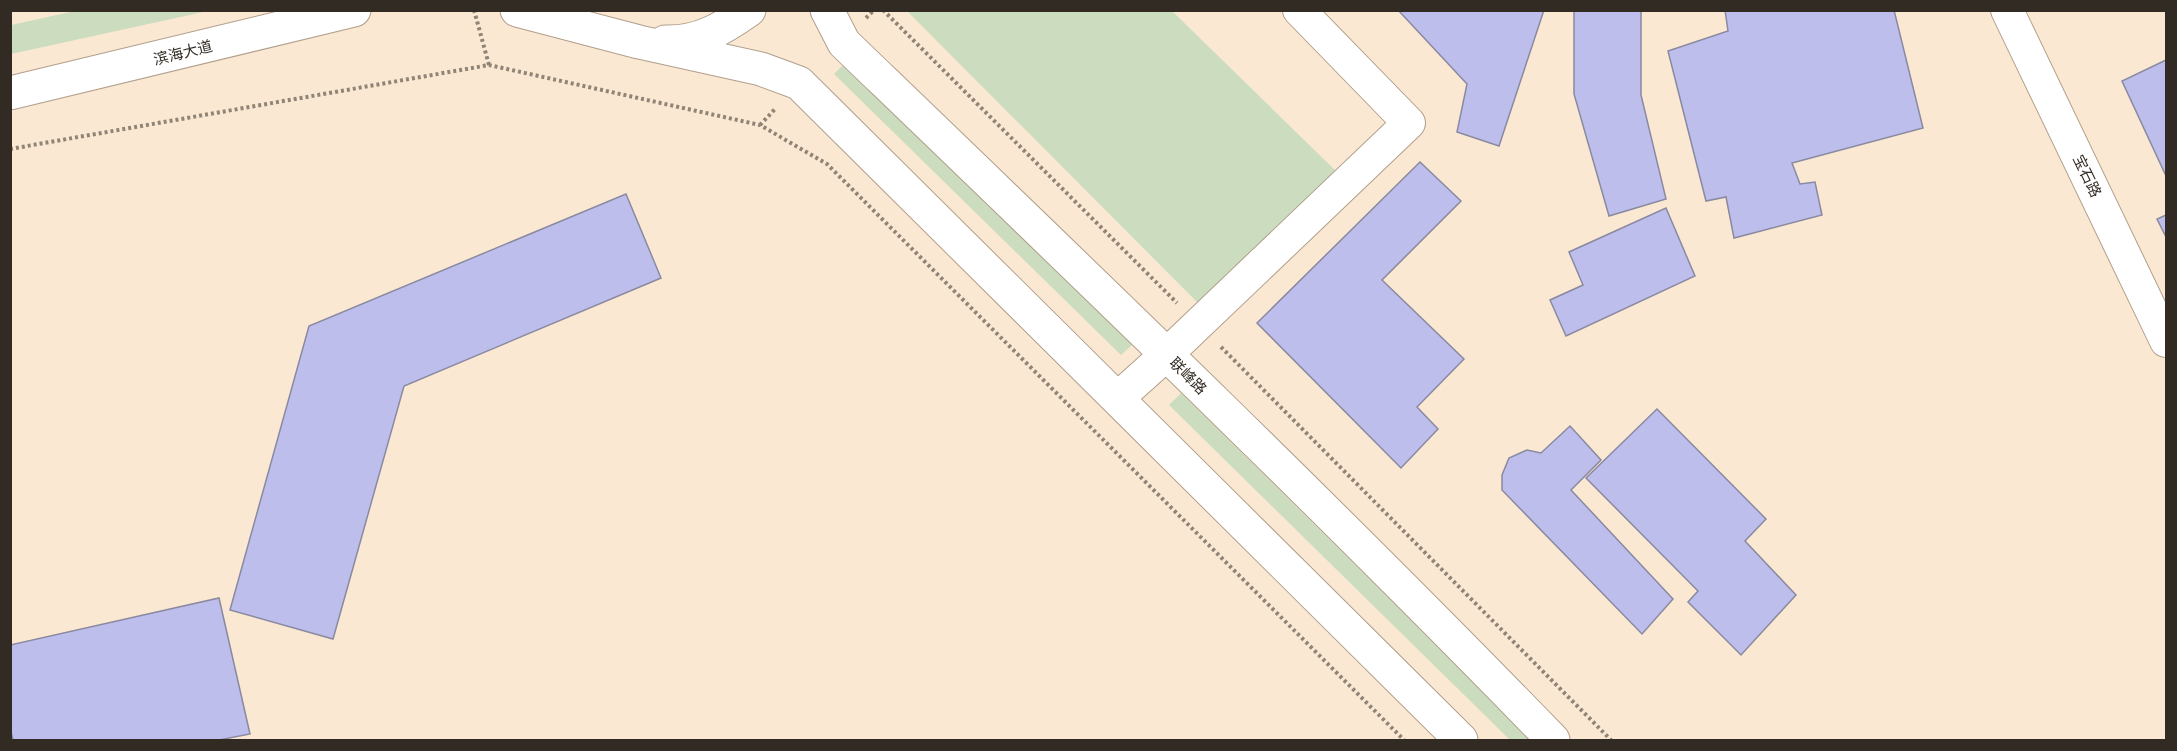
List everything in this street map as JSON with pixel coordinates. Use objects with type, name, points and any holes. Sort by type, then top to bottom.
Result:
[{"type":"main road","name":"滨海大道","points":[[10,93],[354,10]]},
{"type":"main road","points":[[517,10],[639,42],[761,69],[799,83],[1461,741]]},
{"type":"main road","points":[[579,10],[600,27],[639,42],[681,43],[721,30],[748,10]]},
{"type":"main road","name":"联峰路","points":[[827,10],[844,43],[1167,354],[1553,741]]},
{"type":"street","points":[[1118,398],[1409,123],[1299,10]]},
{"type":"street","name":"宝石路","points":[[2007,10],[2166,341]]},
{"type":"path","points":[[474,10],[489,65]]},
{"type":"path","points":[[883,10],[1611,741]]},
{"type":"path","points":[[10,149],[489,65],[760,125],[827,164],[1404,741]]},
{"type":"green space","points":[[75,11],[208,11],[11,54],[11,25]]},
{"type":"green space","points":[[907,11],[1172,11],[1338,173],[1202,307]]},
{"type":"green space","points":[[847,61],[1134,343],[1121,355],[834,74]]},
{"type":"green space","points":[[1181,393],[1533,740],[1510,740],[1169,405]]},
{"type":"building","points":[[1398,10],[1544,10],[1499,146],[1457,132],[1467,84]]},
{"type":"building","points":[[1574,10],[1641,10],[1641,95],[1666,199],[1609,216],[1574,94]]},
{"type":"building","points":[[1725,10],[1894,10],[1923,128],[1792,163],[1800,184],[1815,182],[1822,215],[1734,238],[1726,197],[1706,201],[1668,51],[1728,31]]},
{"type":"building","points":[[2166,60],[2166,176],[2122,81]]},
{"type":"building","points":[[1420,162],[1461,201],[1382,280],[1464,359],[1417,407],[1438,429],[1401,468],[1257,323]]},
{"type":"building","points":[[626,194],[661,278],[404,386],[333,639],[230,610],[309,326]]},
{"type":"building","points":[[1666,208],[1695,276],[1566,336],[1550,300],[1583,285],[1569,252]]},
{"type":"building","points":[[2166,215],[2166,237],[2157,219]]},
{"type":"building","points":[[1657,409],[1766,519],[1745,541],[1796,595],[1741,655],[1688,602],[1698,591],[1586,478]]},
{"type":"building","points":[[1570,426],[1601,460],[1571,490],[1673,599],[1642,634],[1502,490],[1502,475],[1509,458],[1527,450],[1541,453]]},
{"type":"building","points":[[219,598],[250,734],[219,740],[13,740],[10,728],[10,645]]}]
